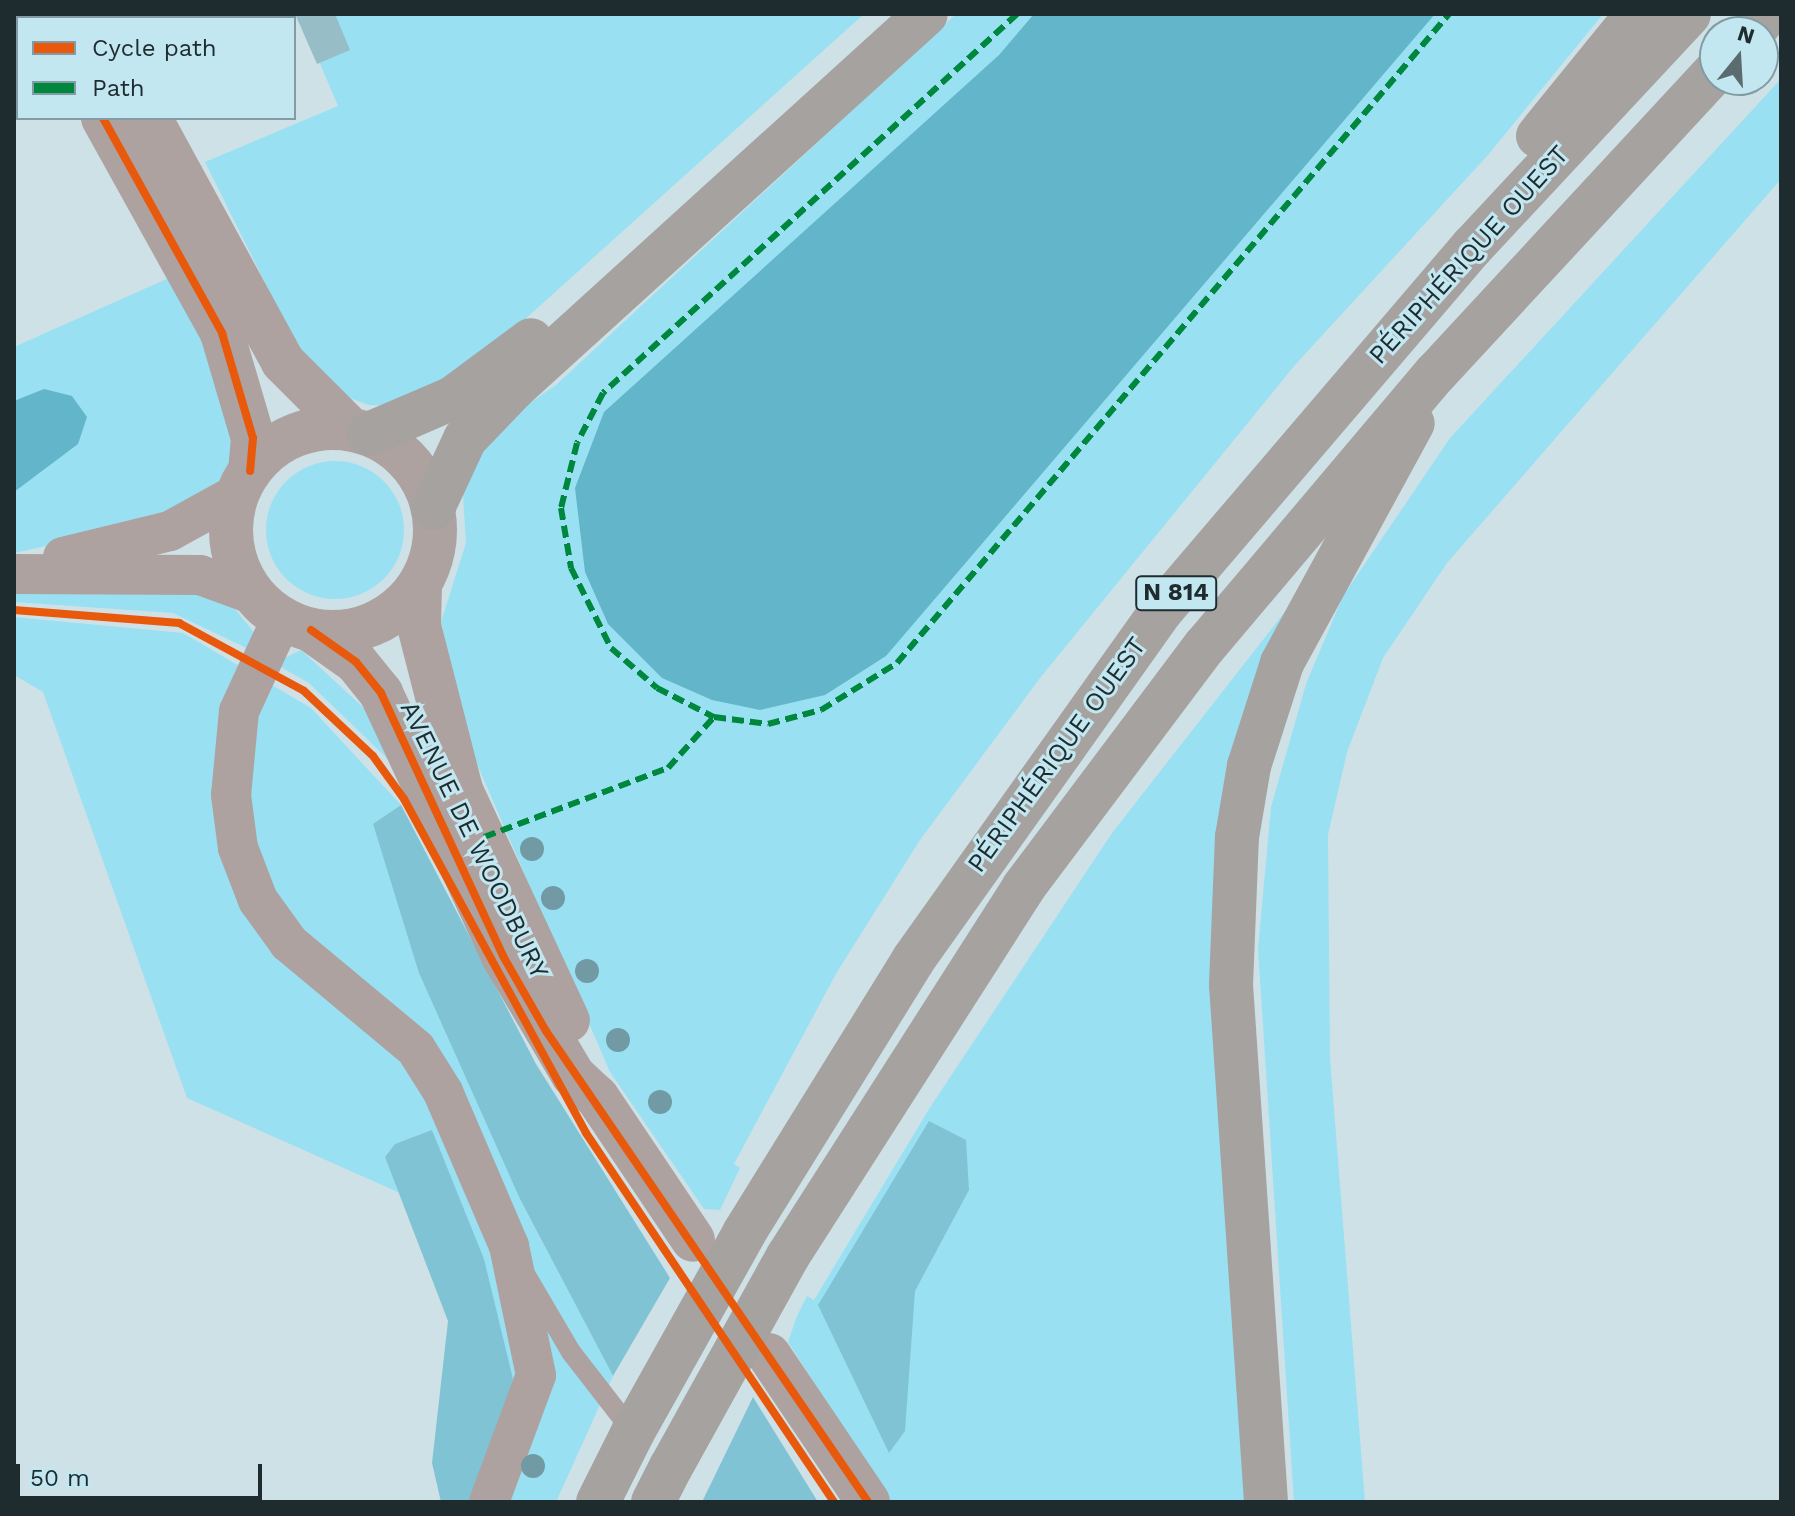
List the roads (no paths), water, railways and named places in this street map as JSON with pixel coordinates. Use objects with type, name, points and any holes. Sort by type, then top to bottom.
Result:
[{"type":"highway","points":[[360,431],[453,398],[533,338],[892,14]]},
{"type":"highway","points":[[433,508],[465,439],[514,388],[926,14]]},
{"type":"highway","points":[[1472,247],[1532,143],[1637,14]]},
{"type":"highway","name":"PÉRIPHÉRIQUE OUEST","points":[[598,1502],[633,1432],[744,1233],[913,960],[1038,776],[1161,611],[1472,247],[1689,14]]},
{"type":"highway","name":"PÉRIPHÉRIQUE OUEST","points":[[662,1484],[788,1256],[944,1005],[1112,765],[1436,373],[1699,89]]},
{"type":"highway","points":[[1266,1502],[1231,985],[1237,837],[1249,766],[1282,663],[1354,522],[1393,468],[1436,373]]},
{"type":"street","points":[[104,120],[222,333],[253,438],[231,537],[283,614]]},
{"type":"street","name":"AVENUE DE WOODBURY","points":[[151,120],[283,362],[360,431],[404,455],[433,508],[434,547],[420,584],[419,626],[461,790],[597,1097],[693,1240]]},
{"type":"street","points":[[283,614],[200,575],[14,574],[170,531],[244,483],[294,435],[360,431]]},
{"type":"street","name":"AVENUE DE WOODBURY","points":[[283,614],[373,624],[420,584]]},
{"type":"street","name":"AVENUE DE WOODBURY","points":[[283,614],[356,662],[381,693],[503,956],[573,1075],[597,1097]]},
{"type":"street","points":[[283,614],[239,711],[231,767],[238,848],[258,900],[289,943],[416,1049],[443,1092],[509,1246],[536,1375],[489,1502]]},
{"type":"street","points":[[769,1355],[868,1502]]},
{"type":"lane","points":[[509,1246],[571,1352],[633,1432]]}]
